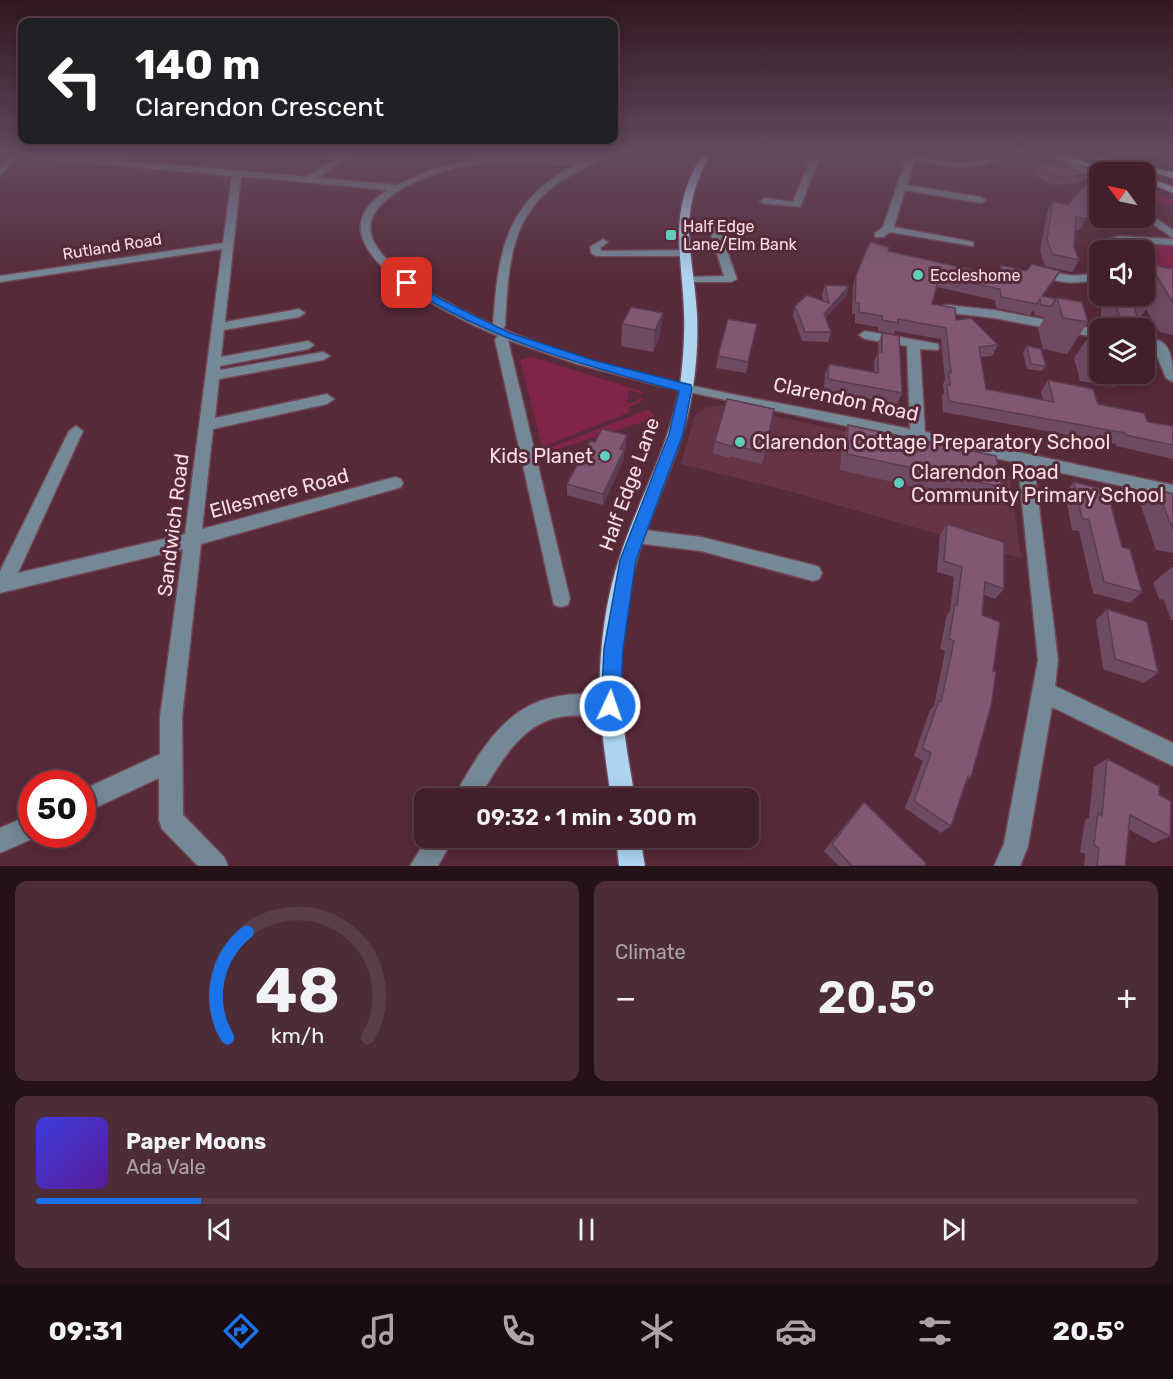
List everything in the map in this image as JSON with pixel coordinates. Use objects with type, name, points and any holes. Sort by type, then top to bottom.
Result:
[{"type":"main road","name":"Half Edge Lane","points":[[622,788],[610,706],[619,606],[628,560],[676,434],[686,388],[691,336],[683,253],[682,215],[686,195]]},
{"type":"main road","points":[[630,848],[632,866]]},
{"type":"street","name":"Sandwich Road","points":[[215,866],[171,820],[171,717],[234,195]]},
{"type":"street","name":"Clarendon Road","points":[[389,195],[374,207],[365,222],[365,234],[381,259],[407,283],[438,302],[500,333],[592,364],[686,388],[918,435],[1173,491]]},
{"type":"street","points":[[538,195],[519,218],[506,247],[499,326],[561,599]]},
{"type":"street","points":[[765,201],[797,205],[801,195]]},
{"type":"street","points":[[899,195],[884,232],[969,244]]},
{"type":"street","points":[[953,195],[981,200]]},
{"type":"street","points":[[1155,222],[1173,236]]},
{"type":"street","points":[[687,280],[731,279],[713,225]]},
{"type":"street","points":[[1122,240],[1145,240]]},
{"type":"street","points":[[1155,241],[1173,243]]},
{"type":"street","points":[[603,242],[595,247],[600,254],[683,253]]},
{"type":"street","name":"Rutland Road","points":[[0,279],[229,245]]},
{"type":"street","points":[[1036,269],[1074,281],[1089,278]]},
{"type":"street","points":[[947,309],[994,314],[1089,332]]},
{"type":"street","points":[[218,327],[299,313]]},
{"type":"street","points":[[865,335],[933,347]]},
{"type":"street","points":[[913,344],[918,435]]},
{"type":"street","points":[[1155,344],[1173,347]]},
{"type":"street","points":[[213,370],[308,345]]},
{"type":"street","points":[[1155,349],[1173,378]]},
{"type":"street","points":[[213,370],[323,356]]},
{"type":"street","points":[[207,424],[327,399]]},
{"type":"street","points":[[1,585],[76,431]]},
{"type":"street","points":[[1007,866],[1016,846],[1048,660],[1025,460]]},
{"type":"street","name":"Ellesmere Road","points":[[1,585],[192,539],[394,483]]},
{"type":"street","points":[[636,536],[700,544],[813,573]]},
{"type":"street","points":[[1044,692],[1173,755]]},
{"type":"street","points":[[472,788],[497,750],[524,720],[553,707],[610,706]]},
{"type":"street","points":[[96,796],[171,761]]},
{"type":"street","points":[[0,841],[18,833]]},
{"type":"street","points":[[423,866],[435,848]]},
{"type":"shaded area","points":[[1155,195],[1173,200],[1173,205],[1155,205]]},
{"type":"shaded area","points":[[1155,243],[1170,244],[1173,247],[1173,281],[1155,276]]},
{"type":"shaded area","points":[[532,357],[641,391],[643,395],[631,390],[627,392],[629,397],[626,401],[630,404],[642,398],[643,400],[628,408],[630,412],[542,447],[520,360]]},
{"type":"shaded area","name":"Clarendon Road Community Primary School","points":[[722,405],[998,464],[1010,477],[1021,558],[785,490],[681,464],[695,415],[705,408]]},
{"type":"shaded area","points":[[649,409],[655,418],[543,454],[542,451]]},
{"type":"building","points":[[1076,195],[1089,195],[1089,214],[1085,219],[1076,217],[1074,247],[1079,260],[1052,254],[1047,239],[1053,201],[1068,205]]},
{"type":"building","points":[[870,242],[889,247],[888,251],[1000,276],[1001,265],[1026,271],[1032,264],[1060,271],[1042,296],[1056,299],[1051,306],[1041,305],[1040,299],[1037,304],[1001,297],[1000,289],[939,276],[932,304],[955,308],[956,320],[971,318],[998,345],[979,347],[986,389],[1054,402],[1048,380],[1093,389],[1098,404],[1144,413],[1148,422],[1173,426],[1173,445],[1125,433],[949,401],[947,385],[950,385],[949,372],[951,373],[946,328],[898,319],[898,323],[882,320],[882,316],[859,312],[859,303],[855,302],[856,275]]},
{"type":"building","points":[[1155,265],[1173,269],[1173,303],[1155,273]]},
{"type":"building","points":[[825,285],[849,286],[824,314],[831,332],[805,332],[795,306],[807,295],[829,303]]},
{"type":"building","points":[[1057,298],[1082,302],[1088,322],[1063,318]]},
{"type":"building","points":[[1116,306],[1133,306],[1138,318],[1117,318],[1119,315]]},
{"type":"building","points":[[631,307],[663,313],[655,330],[622,324]]},
{"type":"building","points":[[728,319],[757,324],[748,362],[718,356]]},
{"type":"building","points":[[882,333],[899,336],[902,393],[828,379],[829,364],[878,373],[878,352],[882,352]]},
{"type":"building","points":[[1027,346],[1041,349],[1046,366],[1031,364]]},
{"type":"building","points":[[727,399],[774,409],[765,453],[732,445],[732,447],[715,441]]},
{"type":"building","points":[[848,425],[996,456],[1002,487],[847,454]]},
{"type":"building","points":[[602,429],[627,435],[620,449],[624,450],[603,494],[567,484],[590,441],[595,442]]},
{"type":"building","points":[[1074,482],[1107,490],[1122,547],[1130,549],[1142,592],[1104,582],[1089,520],[1082,518]]},
{"type":"building","points":[[1157,489],[1173,494],[1173,530]]},
{"type":"building","points":[[947,524],[1004,542],[1004,589],[985,582],[982,615],[1000,622],[991,706],[971,777],[968,776],[951,826],[914,801],[931,753],[922,748],[939,701],[941,702],[954,641],[949,639],[955,604],[957,605],[962,567],[944,561]]},
{"type":"building","points":[[1107,609],[1147,622],[1158,673],[1115,659]]},
{"type":"building","points":[[1107,759],[1159,786],[1159,795],[1171,801],[1170,836],[1130,815],[1125,866],[1097,866],[1099,848],[1094,845],[1098,813],[1102,816]]},
{"type":"building","points":[[864,802],[926,863],[924,866],[852,866],[832,844]]},
{"type":"place","name":"Half Edge Lane/Elm Bank","points":[[671,235]]},
{"type":"place","name":"Eccleshome","points":[[918,275]]},
{"type":"place","name":"Clarendon Cottage Preparatory School","points":[[740,442]]},
{"type":"place","name":"Kids Planet","points":[[605,456]]},
{"type":"place","name":"Clarendon Road Community Primary School","points":[[899,483]]},
{"type":"route","points":[[407,283],[438,302],[506,335],[592,364],[686,388],[676,434],[628,560],[619,606],[610,706]]}]
